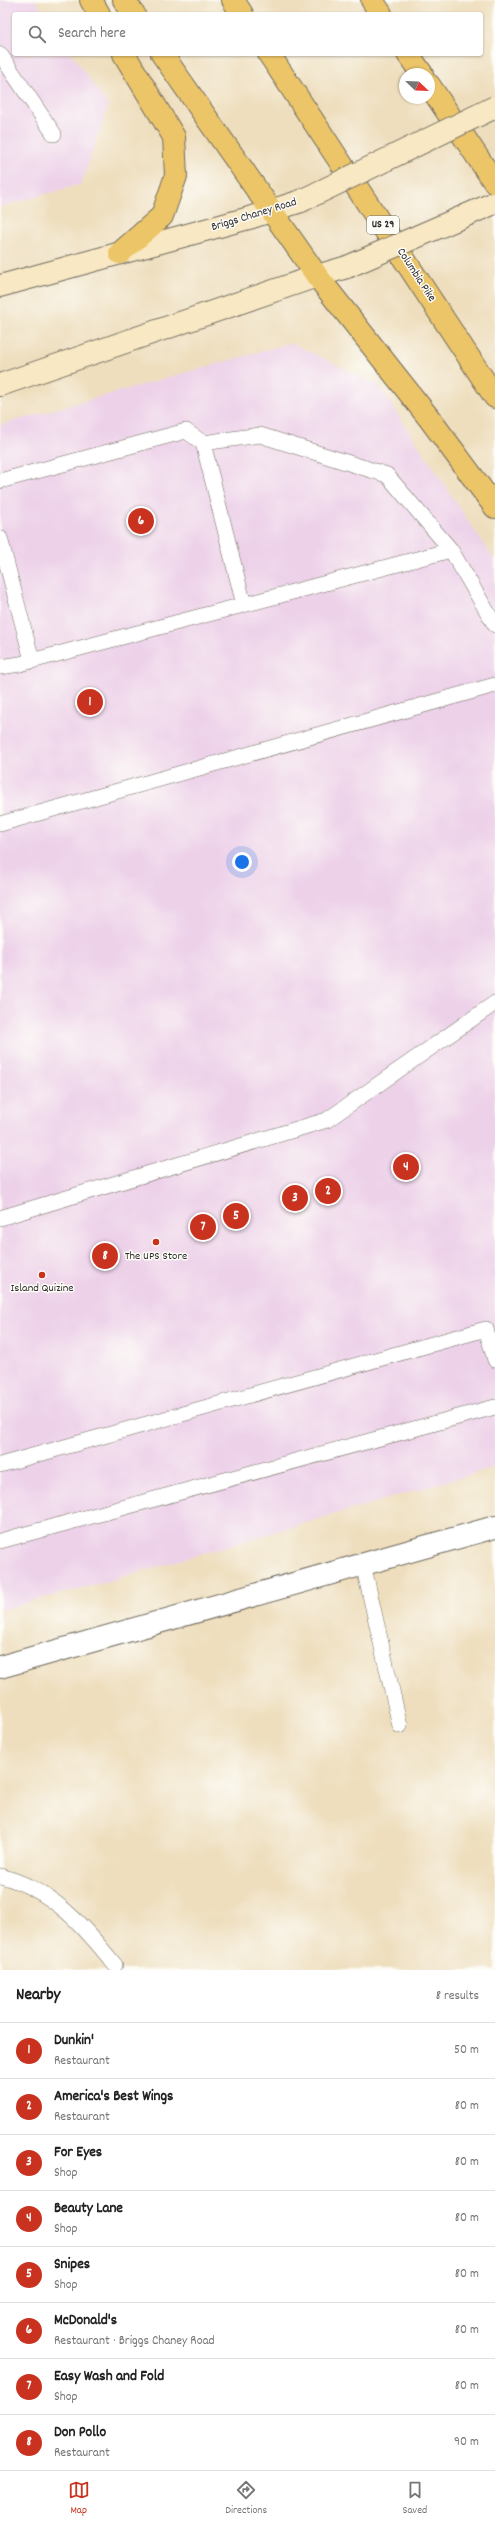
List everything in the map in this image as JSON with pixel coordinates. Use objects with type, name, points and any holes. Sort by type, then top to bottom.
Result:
[{"type":"highway","points":[[91,0],[99,12]]},
{"type":"highway","points":[[124,0],[133,12]]},
{"type":"highway","points":[[233,0],[241,12]]},
{"type":"highway","points":[[372,0],[380,12]]},
{"type":"highway","points":[[120,253],[162,216],[176,176],[174,137],[125,56]]},
{"type":"highway","points":[[163,56],[317,276],[429,418],[495,507]]},
{"type":"highway","name":"Columbia Pike","points":[[270,56],[495,397]]},
{"type":"highway","points":[[409,56],[418,68]]},
{"type":"highway","points":[[435,94],[495,183]]},
{"type":"main road","name":"Briggs Chaney Road","points":[[0,286],[273,211],[301,201],[495,107]]},
{"type":"main road","points":[[0,385],[347,267],[495,203]]},
{"type":"street","points":[[0,1667],[495,1527]]},
{"type":"lane","points":[[0,54],[54,134]]},
{"type":"lane","points":[[0,481],[186,431],[203,443],[244,605]]},
{"type":"lane","points":[[203,443],[260,435],[387,475],[451,550],[495,625]]},
{"type":"lane","points":[[0,538],[32,660]]},
{"type":"lane","points":[[0,667],[32,660],[451,550]]},
{"type":"lane","points":[[0,824],[495,685]]},
{"type":"lane","points":[[0,1218],[327,1120],[495,1003]]},
{"type":"lane","points":[[0,1465],[486,1329],[495,1360]]},
{"type":"lane","points":[[0,1542],[495,1407]]},
{"type":"lane","points":[[363,1564],[400,1726]]},
{"type":"lane","points":[[0,1876],[16,1880],[48,1896],[85,1926],[115,1965]]},
{"type":"shaded area","points":[[0,0],[35,0],[44,12],[12,12],[12,56],[73,56],[108,106],[81,184],[0,207]]},
{"type":"shaded area","points":[[291,343],[378,385],[495,561],[495,1467],[105,1582],[0,1610],[0,425]]},
{"type":"place","name":"McDonald's","points":[[141,521]]},
{"type":"place","name":"Dunkin'","points":[[90,702]]},
{"type":"place","name":"Beauty Lane","points":[[406,1167]]},
{"type":"place","name":"America's Best Wings","points":[[328,1191]]},
{"type":"place","name":"For Eyes","points":[[295,1198]]},
{"type":"place","name":"Snipes","points":[[236,1216]]},
{"type":"place","name":"Easy Wash and Fold","points":[[203,1227]]},
{"type":"place","name":"The UPS Store","points":[[156,1242]]},
{"type":"place","name":"Don Pollo","points":[[105,1256]]},
{"type":"place","name":"Island Quizine","points":[[42,1275]]}]
